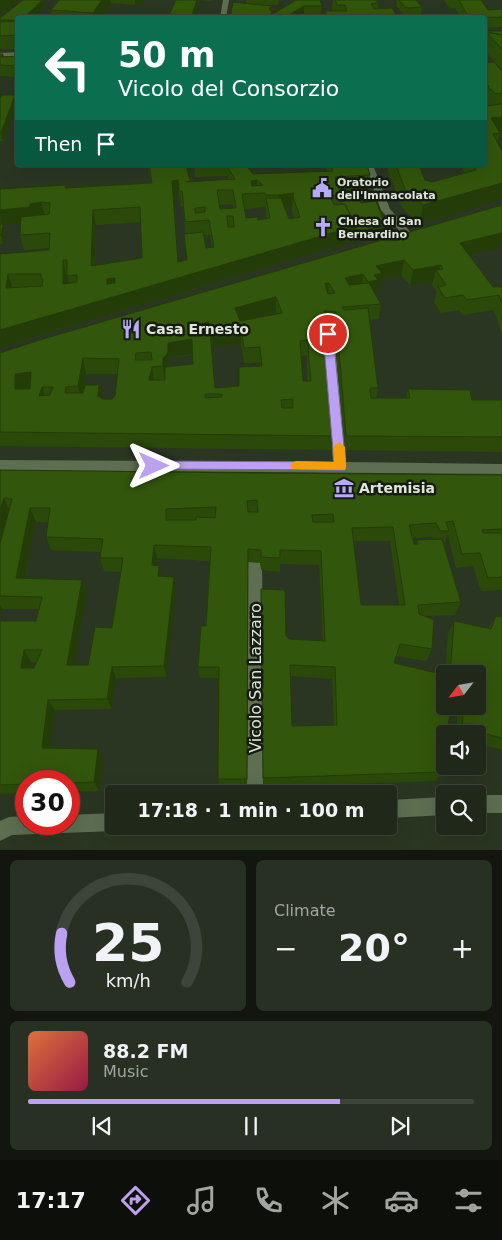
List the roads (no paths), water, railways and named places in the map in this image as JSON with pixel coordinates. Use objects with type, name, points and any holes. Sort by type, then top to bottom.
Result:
[{"type":"street","points":[[224,15],[226,0]]},
{"type":"street","points":[[0,55],[15,54]]},
{"type":"street","points":[[370,167],[386,210],[408,235]]},
{"type":"street","points":[[328,334],[340,467]]},
{"type":"street","points":[[0,465],[502,469]]},
{"type":"street","points":[[250,466],[251,480]]},
{"type":"street","name":"Vicolo San Lazzaro","points":[[255,562],[256,785]]},
{"type":"street","points":[[486,804],[502,804]]},
{"type":"street","points":[[397,809],[436,806]]},
{"type":"street","points":[[80,824],[105,822]]},
{"type":"street","points":[[0,832],[9,826],[15,826]]},
{"type":"place","name":"Oratorio dell'Immacolata","points":[[322,188]]},
{"type":"place","name":"Chiesa di San Bernardino","points":[[323,227]]},
{"type":"place","name":"Casa Ernesto","points":[[131,329]]},
{"type":"place","name":"Artemisia","points":[[344,488]]}]
